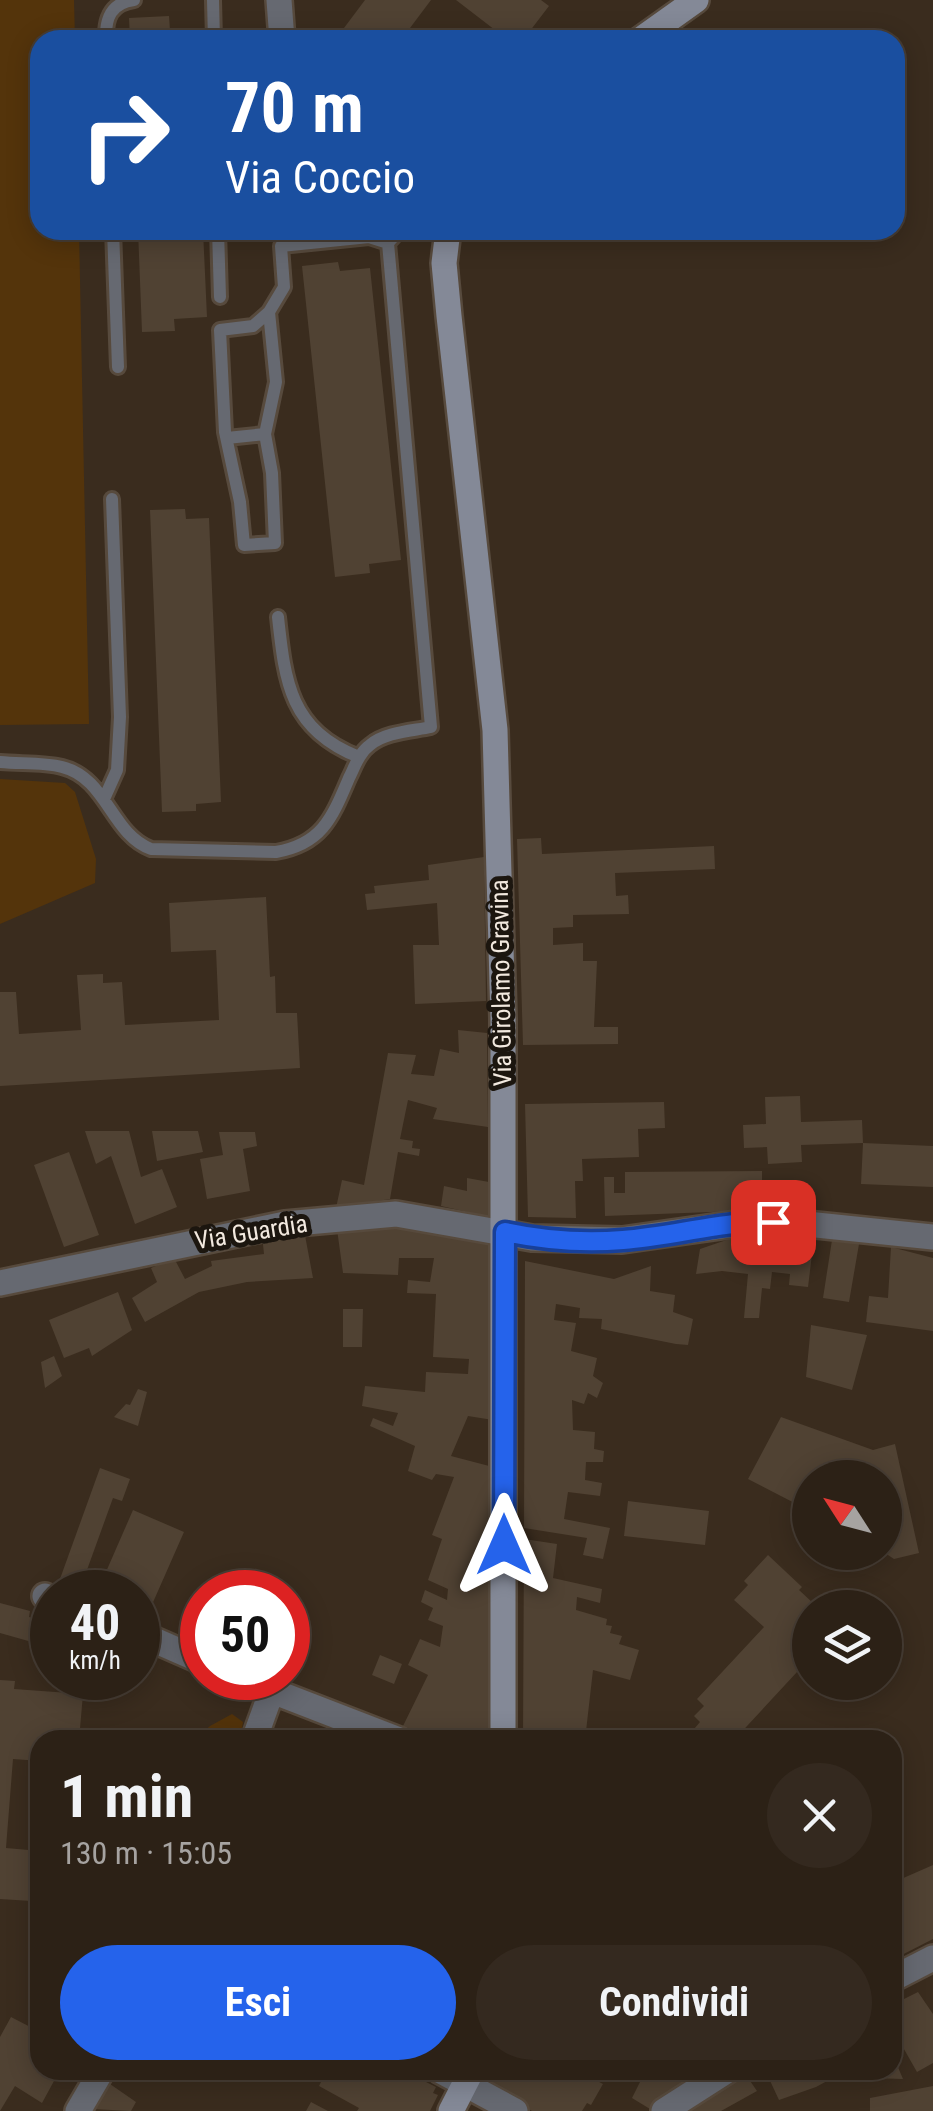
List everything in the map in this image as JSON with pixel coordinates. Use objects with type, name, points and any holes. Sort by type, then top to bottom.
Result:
[{"type":"main road","points":[[654,30],[696,0]]},
{"type":"main road","name":"Via Girolamo Gravina","points":[[447,240],[444,263],[449,316],[495,730],[504,1019],[503,1730]]},
{"type":"main road","points":[[451,2111],[467,2080]]},
{"type":"street","points":[[282,30],[283,3]]},
{"type":"street","name":"Via Guardia","points":[[0,1284],[285,1224],[396,1214],[532,1238],[622,1240],[749,1222],[933,1237]]},
{"type":"street","points":[[258,1730],[268,1700]]},
{"type":"street","points":[[292,1700],[372,1730]]},
{"type":"street","points":[[902,1974],[933,1958]]},
{"type":"street","points":[[78,2111],[96,2080]]},
{"type":"street","points":[[473,2080],[516,2111]]},
{"type":"street","points":[[664,2111],[712,2080]]},
{"type":"lane","points":[[105,30],[111,10],[134,0]]},
{"type":"lane","points":[[213,0],[214,30]]},
{"type":"lane","points":[[113,240],[118,367]]},
{"type":"lane","points":[[218,240],[220,297]]},
{"type":"lane","points":[[270,312],[276,382],[265,434],[272,473],[275,543],[244,546],[240,502],[226,438],[220,330],[253,326],[270,312],[284,287],[281,246],[340,240]]},
{"type":"lane","points":[[379,240],[388,243]]},
{"type":"lane","points":[[0,762],[63,767],[81,776],[104,800],[124,832],[151,850],[276,852],[312,840],[327,824],[358,757],[372,743],[430,727],[388,243],[391,240]]},
{"type":"lane","points":[[226,438],[265,434]]},
{"type":"lane","points":[[104,800],[117,770],[120,717],[112,500]]},
{"type":"lane","points":[[278,616],[284,673],[294,704],[315,731],[334,747],[358,757]]},
{"type":"shaded area","points":[[0,0],[74,0],[75,30],[30,30],[30,240],[79,240],[89,724],[0,725]]},
{"type":"shaded area","points":[[0,779],[65,783],[75,792],[96,859],[95,883],[0,924]]},
{"type":"shaded area","points":[[232,1714],[243,1722],[242,1730],[206,1730]]},
{"type":"building","points":[[365,0],[431,0],[408,30],[342,30]]},
{"type":"building","points":[[456,0],[541,0],[549,6],[531,30],[495,30]]},
{"type":"building","points":[[169,16],[170,30],[130,30],[129,18]]},
{"type":"building","points":[[138,240],[203,240],[207,317],[174,319],[175,331],[142,332]]},
{"type":"building","points":[[338,262],[340,271],[370,268],[401,560],[369,564],[370,573],[335,577],[302,266]]},
{"type":"building","points":[[185,509],[186,519],[209,518],[221,802],[196,804],[196,811],[162,812],[150,510]]},
{"type":"building","points":[[541,838],[542,854],[714,846],[715,869],[615,873],[616,896],[628,895],[629,914],[573,915],[573,927],[553,928],[553,945],[583,943],[583,961],[597,961],[594,1027],[618,1027],[618,1044],[523,1045],[517,839]]},
{"type":"building","points":[[484,857],[486,1001],[415,1004],[413,945],[439,945],[437,903],[367,910],[365,894],[375,893],[374,886],[429,880],[428,865]]},
{"type":"building","points":[[266,897],[276,1013],[297,1013],[300,1068],[0,1086],[0,992],[16,992],[19,1034],[81,1030],[77,975],[103,974],[103,983],[122,982],[125,1025],[219,1020],[216,950],[171,952],[169,903]]},
{"type":"building","points":[[458,1030],[487,1033],[488,1127],[433,1119],[437,1108],[408,1100],[400,1139],[413,1141],[412,1148],[420,1149],[419,1156],[398,1152],[390,1199],[336,1208],[342,1180],[364,1185],[388,1053],[416,1055],[411,1074],[434,1076],[440,1049],[459,1053]]},
{"type":"building","points":[[800,1096],[801,1122],[862,1120],[863,1143],[801,1145],[802,1162],[768,1164],[767,1147],[744,1148],[743,1125],[766,1124],[765,1097]]},
{"type":"building","points":[[664,1102],[665,1128],[638,1129],[639,1157],[582,1159],[583,1181],[575,1181],[576,1218],[528,1217],[525,1104]]},
{"type":"building","points":[[85,1131],[129,1131],[141,1177],[162,1169],[177,1207],[135,1224],[111,1156],[96,1164]]},
{"type":"building","points":[[152,1131],[198,1131],[203,1152],[157,1161]]},
{"type":"building","points":[[219,1132],[255,1132],[257,1146],[243,1149],[250,1191],[207,1199],[200,1159],[223,1155]]},
{"type":"building","points":[[863,1143],[933,1146],[933,1187],[861,1184]]},
{"type":"building","points":[[69,1152],[99,1235],[64,1247],[34,1165]]},
{"type":"building","points":[[762,1171],[762,1203],[738,1202],[738,1211],[605,1216],[604,1177],[614,1177],[614,1193],[625,1193],[625,1172]]},
{"type":"building","points":[[467,1178],[489,1182],[490,1217],[441,1206],[444,1186],[467,1191]]},
{"type":"building","points":[[401,1228],[494,1243],[493,1420],[468,1416],[451,1456],[493,1467],[492,1730],[413,1730],[403,1726],[428,1675],[408,1665],[420,1639],[440,1647],[443,1626],[428,1620],[433,1608],[421,1602],[425,1590],[447,1600],[448,1589],[428,1580],[442,1539],[432,1535],[454,1477],[436,1474],[432,1480],[408,1471],[415,1446],[370,1426],[373,1418],[393,1426],[398,1413],[362,1406],[365,1386],[425,1392],[426,1372],[468,1374],[469,1359],[433,1357],[436,1294],[407,1293],[408,1280],[430,1282],[434,1258],[399,1258],[398,1275],[343,1273],[337,1229]]},
{"type":"building","points":[[304,1230],[313,1278],[247,1282],[199,1292],[145,1322],[132,1298],[157,1282],[151,1268],[174,1258],[185,1279],[212,1266],[211,1261],[264,1254],[262,1235]]},
{"type":"building","points":[[753,1231],[814,1238],[808,1287],[789,1285],[790,1274],[772,1272],[770,1289],[762,1288],[759,1318],[744,1318],[748,1274],[696,1274],[700,1249]]},
{"type":"building","points":[[832,1240],[859,1244],[849,1302],[823,1298]]},
{"type":"building","points":[[891,1247],[933,1258],[933,1331],[866,1322],[869,1296],[888,1298]]},
{"type":"building","points":[[525,1261],[614,1279],[651,1266],[650,1291],[675,1295],[673,1312],[693,1319],[688,1345],[676,1344],[601,1329],[602,1319],[579,1318],[580,1308],[556,1304],[554,1320],[576,1323],[571,1351],[597,1358],[593,1376],[603,1383],[597,1398],[588,1393],[584,1404],[572,1400],[573,1430],[595,1432],[594,1449],[604,1451],[603,1462],[586,1462],[585,1480],[602,1483],[600,1496],[568,1492],[564,1519],[610,1528],[603,1559],[583,1555],[587,1538],[524,1528]]},
{"type":"building","points":[[118,1292],[132,1330],[92,1356],[89,1348],[64,1358],[49,1320]]},
{"type":"building","points":[[343,1309],[363,1309],[362,1347],[343,1347]]},
{"type":"building","points":[[811,1325],[867,1335],[852,1390],[806,1377]]},
{"type":"building","points":[[54,1356],[62,1376],[45,1388],[41,1362]]},
{"type":"building","points":[[138,1389],[147,1392],[138,1426],[114,1417],[126,1404],[130,1405]]},
{"type":"building","points":[[781,1417],[873,1450],[895,1444],[899,1460],[792,1460],[792,1502],[748,1479]]},
{"type":"building","points":[[100,1468],[130,1479],[122,1501],[113,1498],[87,1570],[63,1570]]},
{"type":"building","points":[[902,1476],[919,1553],[902,1557]]},
{"type":"building","points":[[628,1501],[709,1511],[705,1545],[624,1536]]},
{"type":"building","points":[[133,1510],[184,1532],[160,1586],[160,1570],[107,1570]]},
{"type":"building","points":[[524,1539],[557,1544],[553,1578],[602,1589],[600,1603],[577,1597],[576,1610],[607,1619],[606,1625],[612,1626],[610,1633],[622,1636],[619,1644],[639,1650],[630,1680],[593,1670],[586,1730],[523,1730]]},
{"type":"building","points":[[768,1555],[802,1587],[792,1590],[792,1677],[743,1730],[693,1730],[700,1722],[694,1716],[704,1706],[697,1699],[764,1627],[734,1600],[748,1585],[744,1581]]},
{"type":"building","points":[[0,1603],[30,1611],[30,1641],[0,1633]]},
{"type":"building","points":[[380,1655],[402,1664],[394,1684],[372,1675]]},
{"type":"building","points":[[0,1680],[15,1681],[14,1689],[30,1690],[30,1700],[82,1700],[80,1730],[30,1730],[30,1760],[13,1759],[6,1848],[30,1850],[30,1901],[0,1899]]},
{"type":"building","points":[[933,1865],[933,1939],[902,1955],[902,1879]]},
{"type":"building","points":[[918,1992],[933,2014],[933,2063],[917,2072],[902,2046],[902,2000]]},
{"type":"building","points":[[11,2017],[30,2027],[30,2080],[55,2080],[42,2103],[15,2086],[0,2111],[0,2037]]},
{"type":"building","points":[[322,2080],[427,2080],[436,2087],[433,2093],[438,2095],[430,2111],[357,2111],[359,2108],[319,2086]]},
{"type":"building","points":[[490,2080],[595,2080],[603,2084],[591,2105],[587,2103],[582,2111],[532,2111],[487,2086]]},
{"type":"building","points":[[641,2080],[689,2080],[650,2109],[632,2098]]},
{"type":"building","points":[[737,2080],[749,2080],[757,2091],[721,2111],[681,2111]]},
{"type":"building","points":[[770,2080],[829,2080],[816,2087],[779,2100]]},
{"type":"building","points":[[110,2084],[136,2102],[131,2111],[92,2109]]},
{"type":"building","points":[[933,2086],[933,2111],[870,2111],[870,2098]]},
{"type":"building","points":[[311,2102],[328,2111],[306,2111]]},
{"type":"route","points":[[504,1545],[505,1232],[532,1238],[622,1240],[773,1222]]}]
